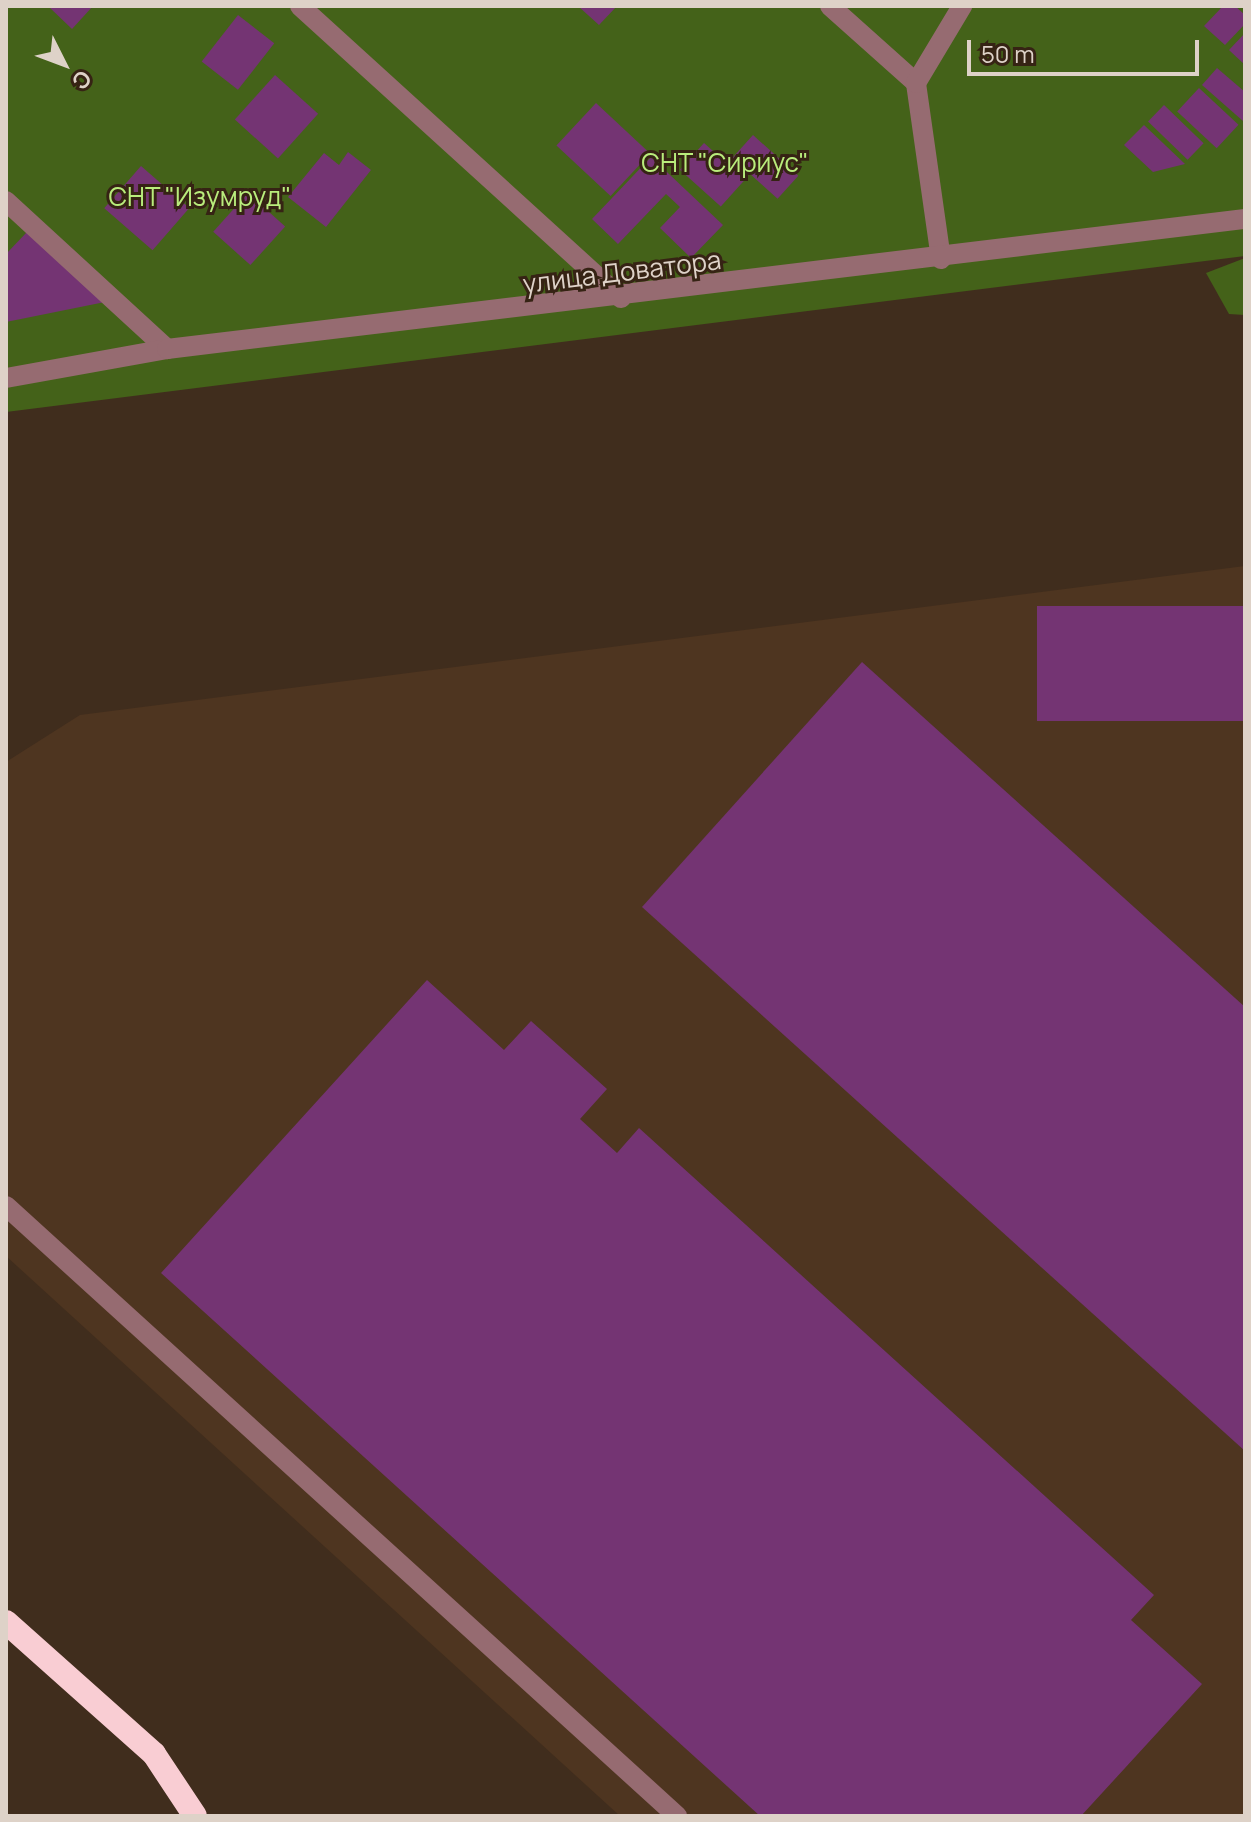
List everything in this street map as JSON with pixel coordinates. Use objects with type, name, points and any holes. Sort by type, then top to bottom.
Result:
[{"type":"highway","points":[[6,1622],[154,1754],[195,1816]]},
{"type":"street","points":[[300,6],[621,298]]},
{"type":"street","points":[[830,6],[916,83]]},
{"type":"street","points":[[941,259],[916,83],[962,6]]},
{"type":"street","points":[[6,201],[167,349]]},
{"type":"street","name":"улица Доватора","points":[[6,378],[167,349],[621,298],[1245,219]]},
{"type":"street","points":[[6,1206],[677,1816]]},
{"type":"shaded area","points":[[1245,566],[1245,1816],[620,1816],[6,1256],[6,762],[80,715]]},
{"type":"green space","points":[[6,6],[1245,6],[1245,256],[6,412]]},
{"type":"green space","points":[[1245,258],[1245,315],[1229,314],[1206,273]]},
{"type":"building","points":[[48,6],[93,6],[72,29]]},
{"type":"building","points":[[578,6],[617,6],[599,25]]},
{"type":"building","points":[[1223,6],[1235,6],[1245,15],[1245,24],[1225,45],[1204,26]]},
{"type":"building","points":[[238,15],[274,43],[238,90],[202,61]]},
{"type":"building","points":[[1245,33],[1245,65],[1229,50]]},
{"type":"building","points":[[1217,68],[1245,92],[1243,121],[1202,85]]},
{"type":"building","points":[[275,75],[318,114],[278,158],[235,120]]},
{"type":"building","points":[[1199,88],[1238,125],[1217,148],[1177,111]]},
{"type":"building","points":[[596,103],[650,153],[611,196],[556,145]]},
{"type":"building","points":[[1164,105],[1204,143],[1188,160],[1148,122]]},
{"type":"building","points":[[1144,125],[1185,164],[1153,172],[1124,145]]},
{"type":"building","points":[[753,135],[798,176],[778,199],[732,158]]},
{"type":"building","points":[[704,143],[745,180],[721,207],[680,170]]},
{"type":"building","points":[[348,152],[371,170],[326,227],[288,197],[324,153],[339,165]]},
{"type":"building","points":[[651,157],[723,225],[691,258],[660,228],[680,207],[666,194],[618,244],[592,219]]},
{"type":"building","points":[[141,166],[189,208],[153,250],[104,208]]},
{"type":"building","points":[[248,193],[285,226],[250,265],[213,232]]},
{"type":"building","points":[[27,232],[105,302],[6,322],[6,254]]},
{"type":"building","points":[[1037,606],[1245,606],[1245,721],[1037,721]]},
{"type":"building","points":[[862,662],[1245,1007],[1245,1451],[642,907]]},
{"type":"building","points":[[427,980],[504,1050],[531,1021],[607,1089],[580,1119],[617,1153],[639,1128],[1154,1595],[1131,1620],[1202,1684],[1081,1816],[760,1816],[161,1273]]},
{"type":"park label","name":"СНТ \"Сириус\"","points":[[725,163]]},
{"type":"park label","name":"СНТ \"Изумруд\"","points":[[200,197]]}]
